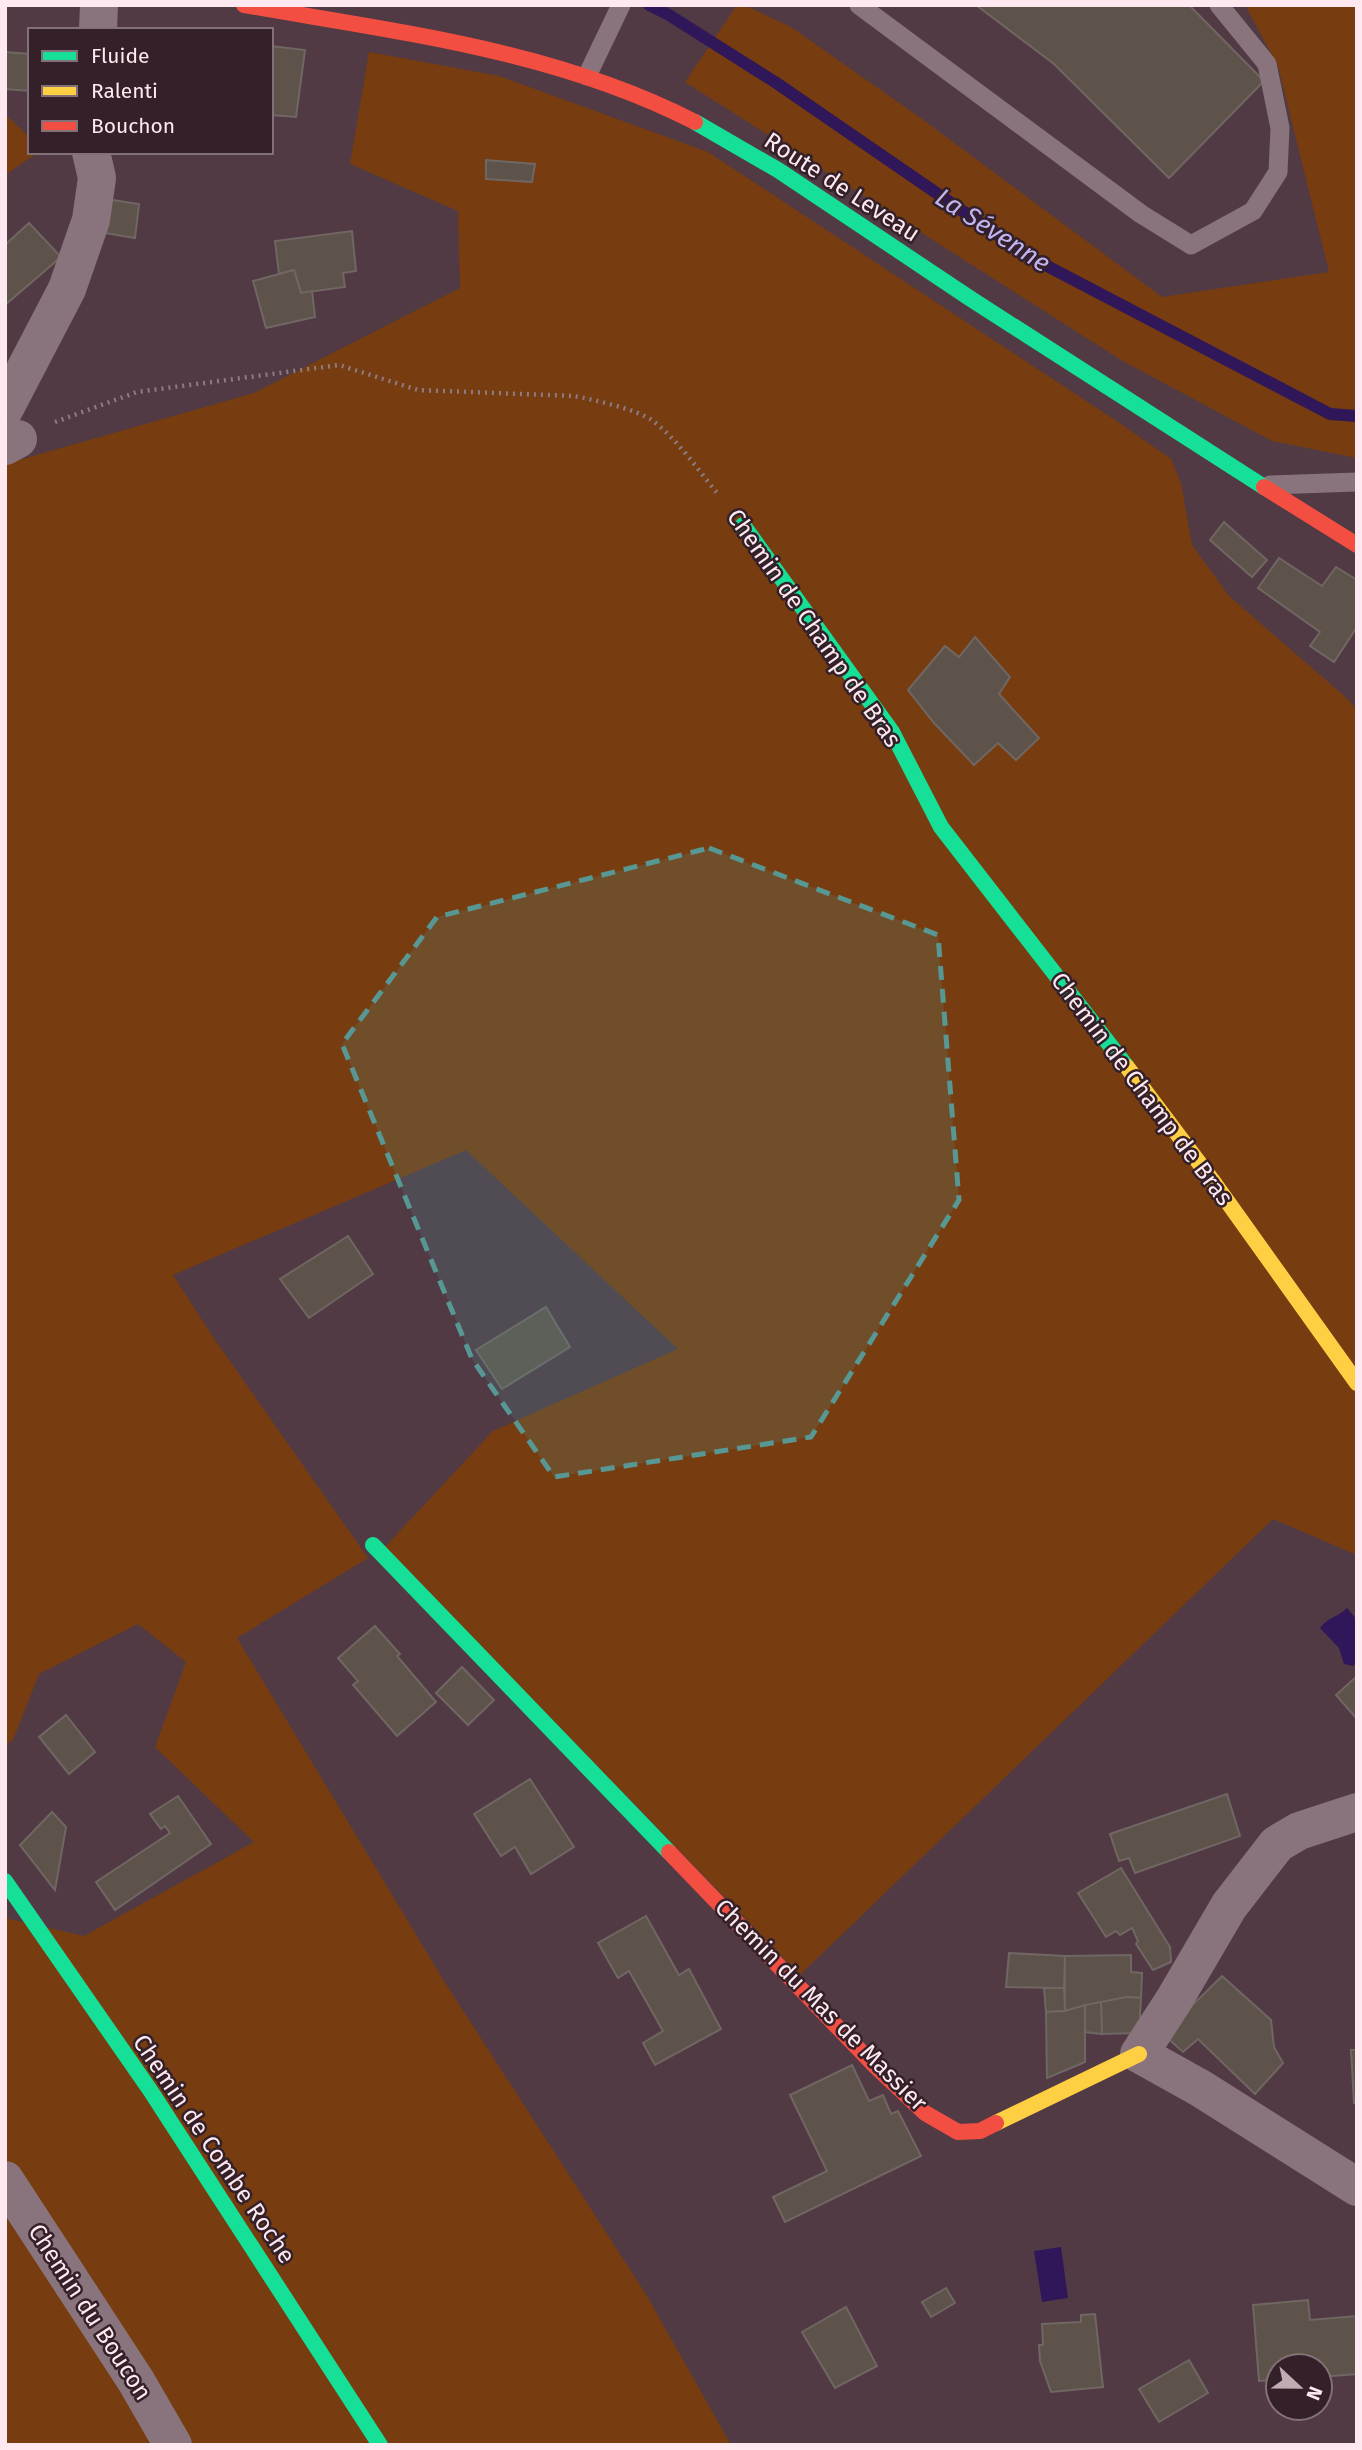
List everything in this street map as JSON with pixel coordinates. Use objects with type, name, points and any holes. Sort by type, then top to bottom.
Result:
[{"type":"street","points":[[99,5],[99,28]]},
{"type":"street","name":"Route de Leveau","points":[[244,5],[438,40],[536,61],[587,76],[686,117],[765,164],[1111,390],[1357,545]]},
{"type":"street","points":[[10,431],[67,289],[91,220],[97,178],[91,154]]},
{"type":"street","name":"Chemin de Champ de Bras","points":[[743,525],[892,732],[941,827],[1204,1169],[1357,1383]]},
{"type":"street","name":"Chemin du Mas de Massier","points":[[373,1545],[875,2066],[925,2113],[958,2132],[980,2131],[1035,2102],[1139,2054]]},
{"type":"street","points":[[1357,1812],[1299,1831],[1277,1844],[1229,1906],[1139,2054],[1200,2088],[1357,2187]]},
{"type":"street","name":"Chemin de Combe Roche","points":[[5,1881],[48,1940],[267,2268],[380,2445]]},
{"type":"street","name":"Chemin du Boucon","points":[[5,2180],[136,2381],[173,2445]]},
{"type":"lane","points":[[859,5],[1141,214],[1191,246],[1254,211],[1278,172],[1280,128],[1267,64],[1219,5]]},
{"type":"lane","points":[[587,76],[619,10]]},
{"type":"lane","points":[[1262,485],[1357,482]]},
{"type":"path","name":"Chemin de Champ de Bras","points":[[10,431],[68,416],[137,392],[339,365],[418,390],[574,396],[596,400],[650,419],[671,438],[743,525]]},
{"type":"highlighted area","points":[[709,848],[938,935],[959,1200],[811,1437],[554,1477],[472,1359],[342,1044],[437,917]]},
{"type":"shaded area","points":[[737,5],[744,5],[791,27],[922,119],[1162,297],[1329,272],[1278,66],[1245,5],[1357,5],[1357,458],[1272,441],[1121,360],[685,82]]},
{"type":"shaded area","points":[[369,52],[499,76],[708,152],[1118,422],[1171,459],[1181,483],[1192,545],[1229,596],[1350,701],[1357,711],[1357,1555],[1273,1519],[800,1975],[385,1547],[493,1431],[678,1349],[466,1150],[173,1275],[213,1337],[368,1558],[237,1638],[444,1981],[647,2296],[731,2445],[5,2445],[5,1918],[84,1936],[254,1842],[155,1747],[186,1662],[138,1624],[39,1674],[13,1740],[5,1745],[5,464],[254,393],[460,288],[458,211],[350,164]]},
{"type":"shaded area","points":[[5,114],[28,136],[28,154],[36,154],[5,175]]},
{"type":"shaded area","points":[[1347,1608],[1357,1620],[1357,1662],[1353,1666],[1344,1664],[1339,1648],[1320,1628]]},
{"type":"shaded area","points":[[1061,2247],[1068,2298],[1042,2302],[1034,2251]]},
{"type":"building","points":[[976,5],[1189,5],[1264,81],[1169,178],[1054,64]]},
{"type":"building","points":[[273,46],[305,50],[296,117],[273,115]]},
{"type":"building","points":[[5,52],[28,54],[28,91],[5,89]]},
{"type":"building","points":[[486,160],[535,164],[532,182],[486,179]]},
{"type":"building","points":[[100,198],[139,204],[135,238],[93,231]]},
{"type":"building","points":[[29,223],[61,257],[5,305],[5,245]]},
{"type":"building","points":[[352,231],[356,271],[343,273],[345,287],[301,293],[294,270],[279,274],[275,241]]},
{"type":"building","points":[[294,270],[301,293],[312,291],[315,317],[266,328],[253,281]]},
{"type":"building","points":[[1224,522],[1267,560],[1252,577],[1210,540]]},
{"type":"building","points":[[1279,558],[1322,586],[1336,567],[1357,580],[1357,627],[1334,662],[1310,646],[1320,632],[1258,588]]},
{"type":"building","points":[[975,637],[1010,677],[999,694],[1039,738],[1016,760],[998,743],[974,765],[934,723],[908,690],[945,646],[959,657]]},
{"type":"building","points":[[348,1236],[373,1274],[309,1318],[280,1279]]},
{"type":"building","points":[[546,1307],[570,1347],[502,1389],[476,1350]]},
{"type":"building","points":[[375,1626],[436,1702],[397,1736],[353,1685],[358,1681],[338,1658]]},
{"type":"building","points":[[462,1667],[494,1700],[468,1725],[436,1693]]},
{"type":"building","points":[[1357,1676],[1357,1719],[1336,1695]]},
{"type":"building","points":[[66,1715],[95,1752],[69,1774],[39,1737]]},
{"type":"building","points":[[530,1779],[574,1847],[531,1874],[515,1847],[501,1856],[474,1814]]},
{"type":"building","points":[[1227,1794],[1240,1836],[1135,1873],[1129,1858],[1119,1861],[1110,1834]]},
{"type":"building","points":[[178,1796],[211,1844],[115,1910],[96,1882],[170,1833],[165,1826],[161,1829],[150,1814]]},
{"type":"building","points":[[52,1812],[66,1827],[55,1890],[20,1845]]},
{"type":"building","points":[[1121,1868],[1170,1947],[1171,1962],[1153,1970],[1136,1944],[1138,1941],[1132,1928],[1120,1935],[1116,1931],[1106,1937],[1078,1893]]},
{"type":"building","points":[[646,1916],[679,1975],[689,1969],[721,2029],[655,2065],[643,2043],[663,2031],[629,1971],[618,1978],[598,1943]]},
{"type":"building","points":[[1009,1953],[1065,1956],[1064,1988],[1006,1987]]},
{"type":"building","points":[[1131,1955],[1131,1972],[1142,1973],[1141,1998],[1126,1997],[1065,2011],[1065,1956]]},
{"type":"building","points":[[1222,1976],[1271,2020],[1274,2047],[1283,2063],[1255,2094],[1198,2039],[1183,2052],[1163,2034]]},
{"type":"building","points":[[1044,1988],[1064,1988],[1065,2011],[1046,2012]]},
{"type":"building","points":[[1126,1997],[1141,1998],[1139,2033],[1102,2034],[1101,2002]]},
{"type":"building","points":[[1101,2002],[1102,2034],[1085,2032],[1085,2005]]},
{"type":"building","points":[[1085,2005],[1085,2062],[1047,2078],[1046,2012],[1065,2011]]},
{"type":"building","points":[[1351,2050],[1357,2050],[1357,2103],[1354,2103]]},
{"type":"building","points":[[852,2065],[869,2101],[883,2095],[891,2114],[898,2111],[921,2156],[785,2222],[773,2197],[827,2171],[790,2095]]},
{"type":"building","points":[[946,2288],[955,2303],[931,2317],[922,2302]]},
{"type":"building","points":[[1308,2300],[1310,2320],[1357,2316],[1357,2374],[1334,2376],[1334,2352],[1264,2352],[1264,2381],[1259,2381],[1253,2305]]},
{"type":"building","points":[[846,2307],[877,2366],[835,2388],[802,2332]]},
{"type":"building","points":[[1095,2314],[1103,2387],[1051,2392],[1040,2361],[1039,2345],[1043,2345],[1042,2324],[1081,2322],[1081,2315]]},
{"type":"building","points":[[1189,2360],[1208,2393],[1159,2422],[1139,2389]]},
{"type":"waterway","name":"La Sévenne","points":[[649,5],[775,82],[1028,256],[1330,414],[1357,416]]},
{"type":"traffic: fast","points":[[695,122],[778,170],[971,299],[1264,487]]},
{"type":"traffic: fast","points":[[743,525],[892,732],[941,827],[1127,1067]]},
{"type":"traffic: fast","points":[[373,1545],[669,1852]]},
{"type":"traffic: fast","points":[[5,1881],[150,2090],[380,2445]]},
{"type":"traffic: slow","points":[[1127,1067],[1212,1180],[1357,1383]]},
{"type":"traffic: slow","points":[[996,2123],[1139,2054]]},
{"type":"traffic: jam","points":[[244,5],[417,35],[531,60],[642,97],[695,122]]},
{"type":"traffic: jam","points":[[1264,487],[1357,545]]},
{"type":"traffic: jam","points":[[669,1852],[875,2066],[925,2113],[958,2132],[980,2131],[996,2123]]}]
